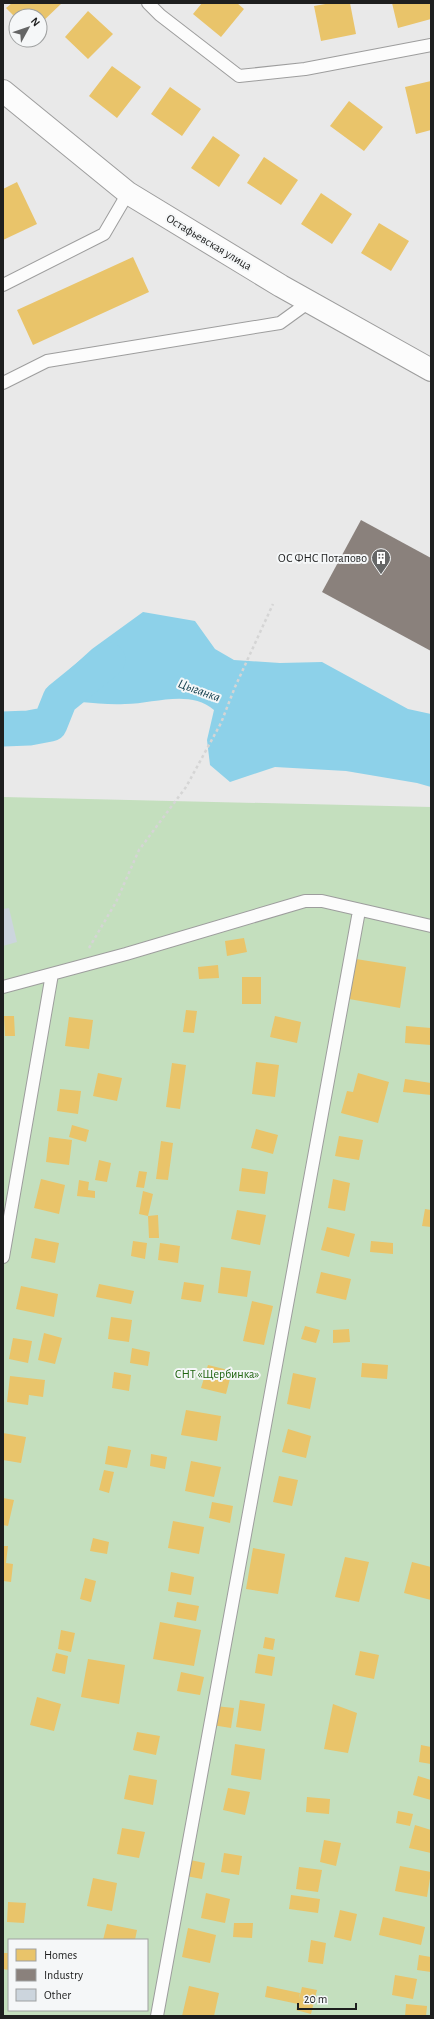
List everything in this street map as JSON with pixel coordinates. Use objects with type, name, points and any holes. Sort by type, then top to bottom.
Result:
[{"type":"street","name":"Остафьевская улица","points":[[3,91],[128,193],[309,302],[431,370]]},
{"type":"lane","points":[[148,3],[160,15],[239,76],[305,69],[431,45]]},
{"type":"lane","points":[[3,285],[104,234],[128,193]]},
{"type":"lane","points":[[3,383],[48,361],[280,323],[309,302]]},
{"type":"lane","points":[[3,987],[305,901],[322,901],[431,926]]},
{"type":"lane","points":[[156,2016],[359,910]]},
{"type":"lane","points":[[3,1257],[52,974]]},
{"type":"path","points":[[77,967],[116,902],[140,850],[186,787],[214,736],[273,604]]},
{"type":"green space","name":"СНТ «Щербинка»","points":[[3,797],[431,807],[431,2016],[3,2016]]},
{"type":"water","points":[[143,612],[195,621],[215,649],[234,660],[280,663],[322,662],[408,709],[431,714],[431,787],[417,783],[346,771],[275,767],[230,782],[210,765],[207,740],[214,710],[204,704],[194,700],[182,699],[119,704],[81,702],[71,689],[70,669],[92,649]]},
{"type":"building: Homes","points":[[12,3],[62,3],[48,16],[48,8],[8,8],[8,10],[6,8]]},
{"type":"building: Homes","points":[[202,3],[237,3],[244,9],[221,37],[193,14]]},
{"type":"building: Homes","points":[[331,3],[350,3],[356,34],[321,41],[314,6]]},
{"type":"building: Homes","points":[[392,3],[431,3],[431,19],[398,28]]},
{"type":"building: Homes","points":[[88,11],[113,34],[88,59],[65,37]]},
{"type":"building: Homes","points":[[112,66],[141,87],[117,118],[89,96]]},
{"type":"building: Homes","points":[[431,81],[431,130],[416,134],[405,87]]},
{"type":"building: Homes","points":[[170,87],[201,109],[182,136],[151,114]]},
{"type":"building: Homes","points":[[349,101],[383,127],[364,151],[330,126]]},
{"type":"building: Homes","points":[[213,136],[240,155],[219,187],[191,168]]},
{"type":"building: Homes","points":[[264,157],[298,180],[281,205],[247,183]]},
{"type":"building: Homes","points":[[17,182],[37,224],[3,240],[3,189]]},
{"type":"building: Homes","points":[[321,193],[352,214],[332,244],[301,224]]},
{"type":"building: Homes","points":[[379,223],[409,241],[391,271],[361,253]]},
{"type":"building: Homes","points":[[133,257],[149,292],[33,345],[17,310]]},
{"type":"building: Homes","points":[[244,938],[247,952],[227,956],[225,941]]},
{"type":"building: Homes","points":[[356,959],[406,967],[400,1008],[349,999]]},
{"type":"building: Homes","points":[[218,965],[219,978],[199,979],[198,967]]},
{"type":"building: Homes","points":[[242,977],[261,977],[261,1004],[242,1004]]},
{"type":"building: Homes","points":[[186,1010],[197,1011],[194,1033],[183,1032]]},
{"type":"building: Homes","points":[[4,1016],[14,1016],[15,1036],[5,1036]]},
{"type":"building: Homes","points":[[275,1016],[301,1022],[297,1043],[270,1037]]},
{"type":"building: Homes","points":[[69,1017],[93,1020],[89,1049],[65,1046]]},
{"type":"building: Homes","points":[[406,1026],[431,1028],[431,1045],[405,1043]]},
{"type":"building: Homes","points":[[256,1062],[279,1065],[275,1097],[252,1094]]},
{"type":"building: Homes","points":[[172,1063],[186,1065],[180,1109],[166,1107]]},
{"type":"building: Homes","points":[[98,1073],[122,1078],[117,1101],[93,1096]]},
{"type":"building: Homes","points":[[358,1073],[389,1082],[378,1123],[341,1113],[347,1091],[353,1092]]},
{"type":"building: Homes","points":[[405,1079],[431,1083],[431,1095],[403,1092]]},
{"type":"building: Homes","points":[[60,1089],[81,1091],[78,1114],[57,1111]]},
{"type":"building: Homes","points":[[72,1125],[89,1130],[86,1142],[69,1137]]},
{"type":"building: Homes","points":[[256,1129],[278,1135],[273,1154],[251,1148]]},
{"type":"building: Homes","points":[[339,1136],[363,1140],[359,1160],[335,1156]]},
{"type":"building: Homes","points":[[49,1137],[72,1140],[69,1165],[46,1162]]},
{"type":"building: Homes","points":[[161,1141],[173,1143],[168,1180],[156,1179]]},
{"type":"building: Homes","points":[[99,1160],[111,1163],[107,1182],[95,1180]]},
{"type":"building: Homes","points":[[242,1168],[268,1172],[265,1194],[239,1191]]},
{"type":"building: Homes","points":[[139,1171],[147,1172],[144,1188],[136,1187]]},
{"type":"building: Homes","points":[[41,1179],[65,1185],[59,1214],[34,1208]]},
{"type":"building: Homes","points":[[333,1179],[350,1183],[345,1211],[328,1208]]},
{"type":"building: Homes","points":[[79,1180],[89,1182],[88,1190],[95,1191],[95,1198],[77,1196]]},
{"type":"building: Homes","points":[[143,1191],[153,1194],[148,1216],[139,1214]]},
{"type":"building: Homes","points":[[425,1209],[431,1210],[431,1227],[422,1226]]},
{"type":"building: Homes","points":[[237,1210],[266,1215],[260,1245],[231,1239]]},
{"type":"building: Homes","points":[[158,1215],[159,1238],[149,1238],[148,1216]]},
{"type":"building: Homes","points":[[327,1227],[355,1234],[349,1257],[321,1250]]},
{"type":"building: Homes","points":[[35,1238],[59,1243],[55,1263],[31,1258]]},
{"type":"building: Homes","points":[[133,1241],[147,1243],[145,1259],[131,1256]]},
{"type":"building: Homes","points":[[371,1241],[393,1243],[393,1254],[370,1252]]},
{"type":"building: Homes","points":[[160,1243],[180,1246],[178,1263],[158,1260]]},
{"type":"building: Homes","points":[[221,1267],[251,1271],[247,1297],[218,1293]]},
{"type":"building: Homes","points":[[321,1272],[351,1279],[346,1300],[316,1293]]},
{"type":"building: Homes","points":[[184,1282],[204,1285],[201,1302],[181,1299]]},
{"type":"building: Homes","points":[[99,1284],[134,1291],[131,1304],[96,1297]]},
{"type":"building: Homes","points":[[21,1286],[58,1294],[54,1317],[16,1309]]},
{"type":"building: Homes","points":[[252,1301],[273,1306],[264,1345],[243,1341]]},
{"type":"building: Homes","points":[[111,1317],[132,1320],[129,1342],[108,1339]]},
{"type":"building: Homes","points":[[305,1326],[320,1330],[316,1343],[301,1339]]},
{"type":"building: Homes","points":[[349,1329],[350,1342],[333,1343],[333,1330]]},
{"type":"building: Homes","points":[[44,1333],[62,1338],[55,1364],[38,1360]]},
{"type":"building: Homes","points":[[13,1338],[32,1341],[28,1363],[9,1359]]},
{"type":"building: Homes","points":[[132,1348],[150,1352],[148,1366],[130,1363]]},
{"type":"building: Homes","points":[[362,1363],[388,1365],[387,1379],[361,1377]]},
{"type":"building: Homes","points":[[208,1365],[232,1371],[226,1394],[201,1388]]},
{"type":"building: Homes","points":[[114,1372],[131,1375],[129,1391],[112,1388]]},
{"type":"building: Homes","points":[[293,1373],[316,1378],[310,1409],[287,1404]]},
{"type":"building: Homes","points":[[10,1376],[45,1380],[43,1397],[29,1395],[28,1405],[7,1402]]},
{"type":"building: Homes","points":[[186,1410],[221,1416],[217,1441],[181,1435]]},
{"type":"building: Homes","points":[[288,1429],[311,1436],[306,1458],[282,1452]]},
{"type":"building: Homes","points":[[3,1433],[26,1437],[21,1463],[3,1460]]},
{"type":"building: Homes","points":[[108,1446],[131,1450],[127,1468],[105,1464]]},
{"type":"building: Homes","points":[[151,1454],[167,1457],[165,1469],[150,1466]]},
{"type":"building: Homes","points":[[191,1461],[221,1467],[214,1497],[185,1491]]},
{"type":"building: Homes","points":[[104,1470],[114,1472],[109,1493],[99,1490]]},
{"type":"building: Homes","points":[[279,1476],[298,1480],[292,1506],[273,1502]]},
{"type":"building: Homes","points":[[3,1498],[14,1500],[8,1526],[3,1525]]},
{"type":"building: Homes","points":[[212,1502],[233,1506],[230,1523],[209,1518]]},
{"type":"building: Homes","points":[[173,1521],[204,1527],[199,1554],[168,1548]]},
{"type":"building: Homes","points":[[93,1538],[109,1542],[107,1554],[90,1551]]},
{"type":"building: Homes","points":[[3,1546],[8,1546],[6,1563],[13,1564],[11,1582],[3,1581]]},
{"type":"building: Homes","points":[[253,1548],[285,1554],[278,1594],[246,1589]]},
{"type":"building: Homes","points":[[345,1557],[369,1562],[359,1602],[335,1597]]},
{"type":"building: Homes","points":[[412,1562],[431,1567],[431,1600],[404,1593]]},
{"type":"building: Homes","points":[[171,1572],[194,1577],[191,1595],[168,1591]]},
{"type":"building: Homes","points":[[85,1578],[96,1581],[91,1602],[80,1599]]},
{"type":"building: Homes","points":[[177,1602],[199,1606],[196,1621],[174,1617]]},
{"type":"building: Homes","points":[[160,1622],[201,1630],[194,1666],[153,1659]]},
{"type":"building: Homes","points":[[61,1630],[75,1633],[71,1652],[58,1649]]},
{"type":"building: Homes","points":[[265,1637],[275,1639],[273,1650],[263,1648]]},
{"type":"building: Homes","points":[[360,1651],[379,1655],[374,1679],[355,1675]]},
{"type":"building: Homes","points":[[56,1653],[68,1656],[65,1674],[52,1671]]},
{"type":"building: Homes","points":[[258,1654],[275,1657],[272,1676],[255,1673]]},
{"type":"building: Homes","points":[[88,1659],[125,1665],[119,1704],[81,1697]]},
{"type":"building: Homes","points":[[181,1672],[204,1677],[200,1695],[177,1691]]},
{"type":"building: Homes","points":[[37,1697],[61,1704],[54,1731],[30,1725]]},
{"type":"building: Homes","points":[[240,1700],[265,1704],[261,1731],[236,1727]]},
{"type":"building: Homes","points":[[333,1704],[357,1713],[348,1753],[324,1749]]},
{"type":"building: Homes","points":[[215,1706],[234,1708],[231,1728],[212,1725]]},
{"type":"building: Homes","points":[[137,1732],[160,1736],[156,1755],[133,1750]]},
{"type":"building: Homes","points":[[235,1744],[265,1749],[261,1780],[231,1775]]},
{"type":"building: Homes","points":[[421,1745],[431,1747],[431,1764],[419,1762]]},
{"type":"building: Homes","points":[[129,1775],[157,1780],[153,1805],[124,1799]]},
{"type":"building: Homes","points":[[418,1776],[431,1780],[431,1800],[413,1795]]},
{"type":"building: Homes","points":[[228,1788],[250,1792],[245,1815],[223,1810]]},
{"type":"building: Homes","points":[[307,1797],[330,1799],[329,1814],[306,1812]]},
{"type":"building: Homes","points":[[398,1811],[413,1814],[410,1826],[396,1823]]},
{"type":"building: Homes","points":[[415,1825],[431,1830],[431,1853],[409,1848]]},
{"type":"building: Homes","points":[[122,1828],[145,1832],[139,1858],[117,1854]]},
{"type":"building: Homes","points":[[324,1840],[341,1843],[336,1866],[320,1862]]},
{"type":"building: Homes","points":[[224,1853],[242,1856],[239,1875],[221,1872]]},
{"type":"building: Homes","points":[[190,1860],[205,1863],[202,1879],[186,1876]]},
{"type":"building: Homes","points":[[400,1866],[431,1872],[427,1897],[395,1891]]},
{"type":"building: Homes","points":[[299,1867],[322,1870],[318,1892],[296,1889]]},
{"type":"building: Homes","points":[[93,1878],[117,1883],[112,1911],[87,1906]]},
{"type":"building: Homes","points":[[206,1893],[230,1899],[225,1923],[201,1918]]},
{"type":"building: Homes","points":[[291,1895],[320,1899],[318,1913],[289,1909]]},
{"type":"building: Homes","points":[[8,1902],[26,1903],[24,1923],[7,1922]]},
{"type":"building: Homes","points":[[340,1910],[357,1914],[351,1941],[334,1937]]},
{"type":"building: Homes","points":[[383,1917],[425,1927],[421,1945],[379,1935]]},
{"type":"building: Homes","points":[[234,1923],[253,1923],[252,1938],[233,1937]]},
{"type":"building: Homes","points":[[107,1924],[137,1930],[135,1939],[103,1939]]},
{"type":"building: Homes","points":[[188,1928],[216,1935],[210,1963],[182,1957]]},
{"type":"building: Homes","points":[[311,1940],[326,1943],[323,1964],[308,1962]]},
{"type":"building: Homes","points":[[3,1953],[8,1953],[8,1970],[3,1969]]},
{"type":"building: Homes","points":[[419,1955],[431,1957],[431,1972],[417,1970]]},
{"type":"building: Homes","points":[[395,1975],[417,1979],[413,1999],[392,1995]]},
{"type":"building: Homes","points":[[189,1986],[219,1993],[214,2016],[182,2016]]},
{"type":"building: Homes","points":[[267,1986],[300,1993],[299,1999],[302,1987],[317,1990],[311,2014],[296,2010],[298,2004],[265,1997]]},
{"type":"building: Homes","points":[[406,2004],[427,2006],[426,2016],[405,2016]]},
{"type":"building: Industry","name":"ОС ФНС Потапово","points":[[361,520],[431,558],[431,651],[322,592]]},
{"type":"building: Other","points":[[9,908],[17,942],[3,946],[3,909]]},
{"type":"waterway","name":"Цыганка","points":[[3,729],[29,728],[50,724],[60,699],[108,660]]},
{"type":"place","name":"ОС ФНС Потапово","points":[[381,575]]}]
